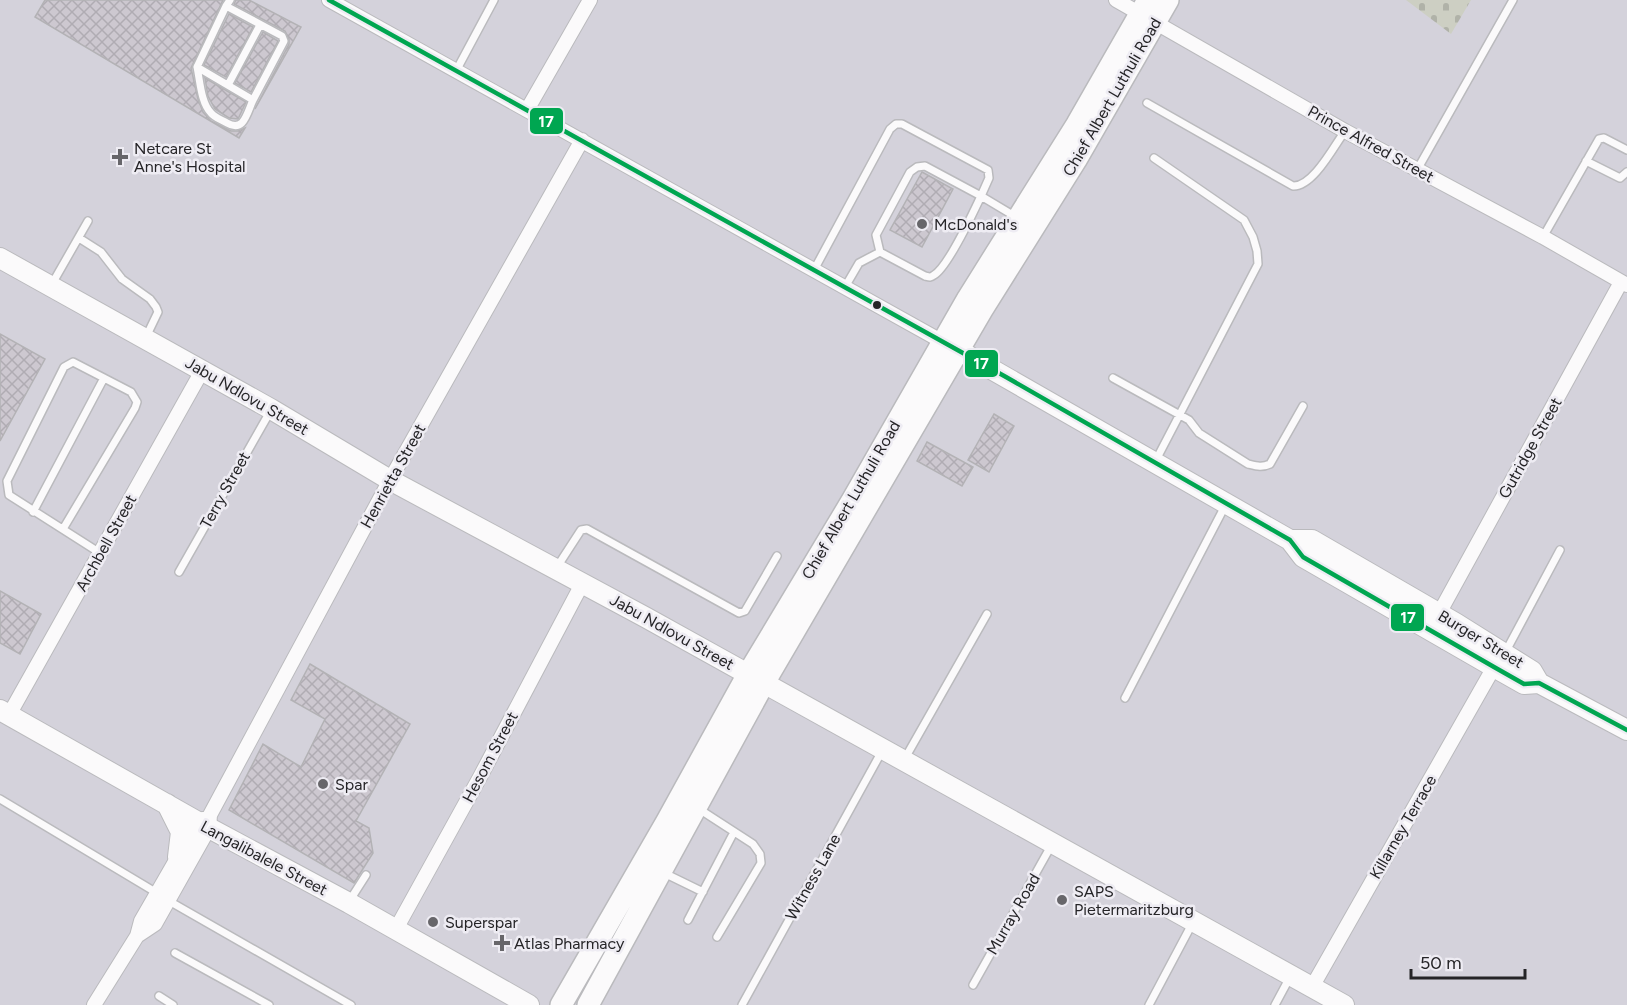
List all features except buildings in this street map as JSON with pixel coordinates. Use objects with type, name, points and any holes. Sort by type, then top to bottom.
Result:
[{"type":"main road","name":"Chief Albert Luthuli Road","points":[[951,346],[1017,217],[1148,12],[1168,0]]},
{"type":"main road","name":"Chief Albert Luthuli Road","points":[[561,1005],[667,821],[756,678],[853,499],[951,346],[1076,160],[1148,12]]},
{"type":"main road","name":"Chief Albert Luthuli Road","points":[[588,1005],[697,808],[756,678]]},
{"type":"street","name":"Burger Street","points":[[328,0],[951,346],[1290,540],[1303,556],[1434,622],[1499,660],[1531,684],[1627,730]]},
{"type":"street","points":[[527,110],[590,0]]},
{"type":"street","name":"Prince Alfred Street","points":[[1116,0],[1148,12],[1345,131],[1624,283]]},
{"type":"street","name":"Henrietta Street","points":[[94,1005],[137,936],[141,921],[163,897],[206,822],[390,480],[582,140]]},
{"type":"street","name":"Jabu Ndlovu Street","points":[[0,258],[271,409],[390,480],[884,748],[1344,1005]]},
{"type":"street","name":"Gutridge Street","points":[[1434,622],[1624,283]]},
{"type":"street","name":"Archbell Street","points":[[3,713],[100,553],[202,371]]},
{"type":"street","name":"Hesom Street","points":[[396,929],[480,777],[582,584]]},
{"type":"street","name":"Killarney Terrace","points":[[1312,987],[1499,660]]},
{"type":"street","name":"Langalibalele Street","points":[[3,713],[167,804],[206,822],[529,1005]]},
{"type":"street","points":[[167,804],[181,832],[178,857]]},
{"type":"street","name":"Henrietta Street","points":[[163,897],[178,857],[206,822]]},
{"type":"lane","points":[[456,70],[494,0]]},
{"type":"lane","points":[[1417,170],[1513,0]]},
{"type":"lane","points":[[228,3],[260,25],[282,36],[284,41],[243,124],[234,127],[212,115],[205,102],[196,67],[228,3]]},
{"type":"lane","points":[[228,85],[260,25]]},
{"type":"lane","points":[[196,67],[253,100]]},
{"type":"lane","points":[[1147,103],[1293,186],[1305,184],[1311,179],[1345,131]]},
{"type":"lane","points":[[814,270],[890,129],[896,124],[902,124],[988,170],[989,178],[981,196],[959,242],[934,276],[925,276],[880,252],[876,235],[914,169],[925,166],[981,196],[1017,217]]},
{"type":"lane","points":[[1543,237],[1597,142],[1602,138],[1627,150]]},
{"type":"lane","points":[[1154,158],[1244,220],[1257,251],[1258,264],[1155,463]]},
{"type":"lane","points":[[1586,161],[1620,178],[1627,172]]},
{"type":"lane","points":[[51,287],[88,221]]},
{"type":"lane","points":[[79,238],[101,252],[127,284],[150,299],[156,306],[158,312],[144,339]]},
{"type":"lane","points":[[845,287],[860,263],[880,252]]},
{"type":"lane","points":[[63,529],[135,408],[136,402],[131,392],[73,362],[64,367],[8,482],[9,495],[100,553]]},
{"type":"lane","points":[[33,512],[104,378]]},
{"type":"lane","points":[[1113,378],[1189,420],[1199,433],[1248,464],[1263,467],[1270,464],[1303,406]]},
{"type":"lane","name":"Terry Street","points":[[179,572],[271,409]]},
{"type":"lane","points":[[1125,698],[1226,504]]},
{"type":"lane","points":[[555,570],[581,530],[587,529],[739,613],[745,611],[777,556]]},
{"type":"lane","points":[[1499,660],[1560,550]]},
{"type":"lane","points":[[904,760],[987,614]]},
{"type":"lane","name":"Witness Lane","points":[[742,1005],[884,748]]},
{"type":"lane","points":[[0,799],[163,897],[351,1005]]},
{"type":"lane","points":[[697,808],[753,843],[760,854],[761,863],[717,937]]},
{"type":"lane","points":[[688,920],[734,832]]},
{"type":"lane","name":"Murray Road","points":[[973,985],[1053,843]]},
{"type":"lane","points":[[662,872],[703,892]]},
{"type":"lane","points":[[349,903],[366,874]]},
{"type":"lane","points":[[1149,1005],[1194,921]]},
{"type":"lane","points":[[176,953],[269,1005]]},
{"type":"lane","points":[[1275,1005],[1290,976]]},
{"type":"lane","points":[[159,996],[172,1005]]},
{"type":"shaded area","points":[[0,0],[1627,0],[1627,1005],[0,1005]]},
{"type":"green space","points":[[1406,0],[1471,0],[1451,34]]},
{"type":"transit line","name":"17","points":[[329,0],[1006,377],[1290,540],[1303,557],[1524,684],[1539,683],[1627,730]]},
{"type":"place","name":"Netcare St Anne's Hospital","points":[[120,157]]},
{"type":"place","name":"McDonald's","points":[[922,224]]},
{"type":"place","name":"Spar","points":[[323,784]]},
{"type":"place","name":"SAPS Pietermaritzburg","points":[[1062,900]]},
{"type":"place","name":"Superspar","points":[[433,922]]},
{"type":"place","name":"Atlas Pharmacy","points":[[502,943]]}]
